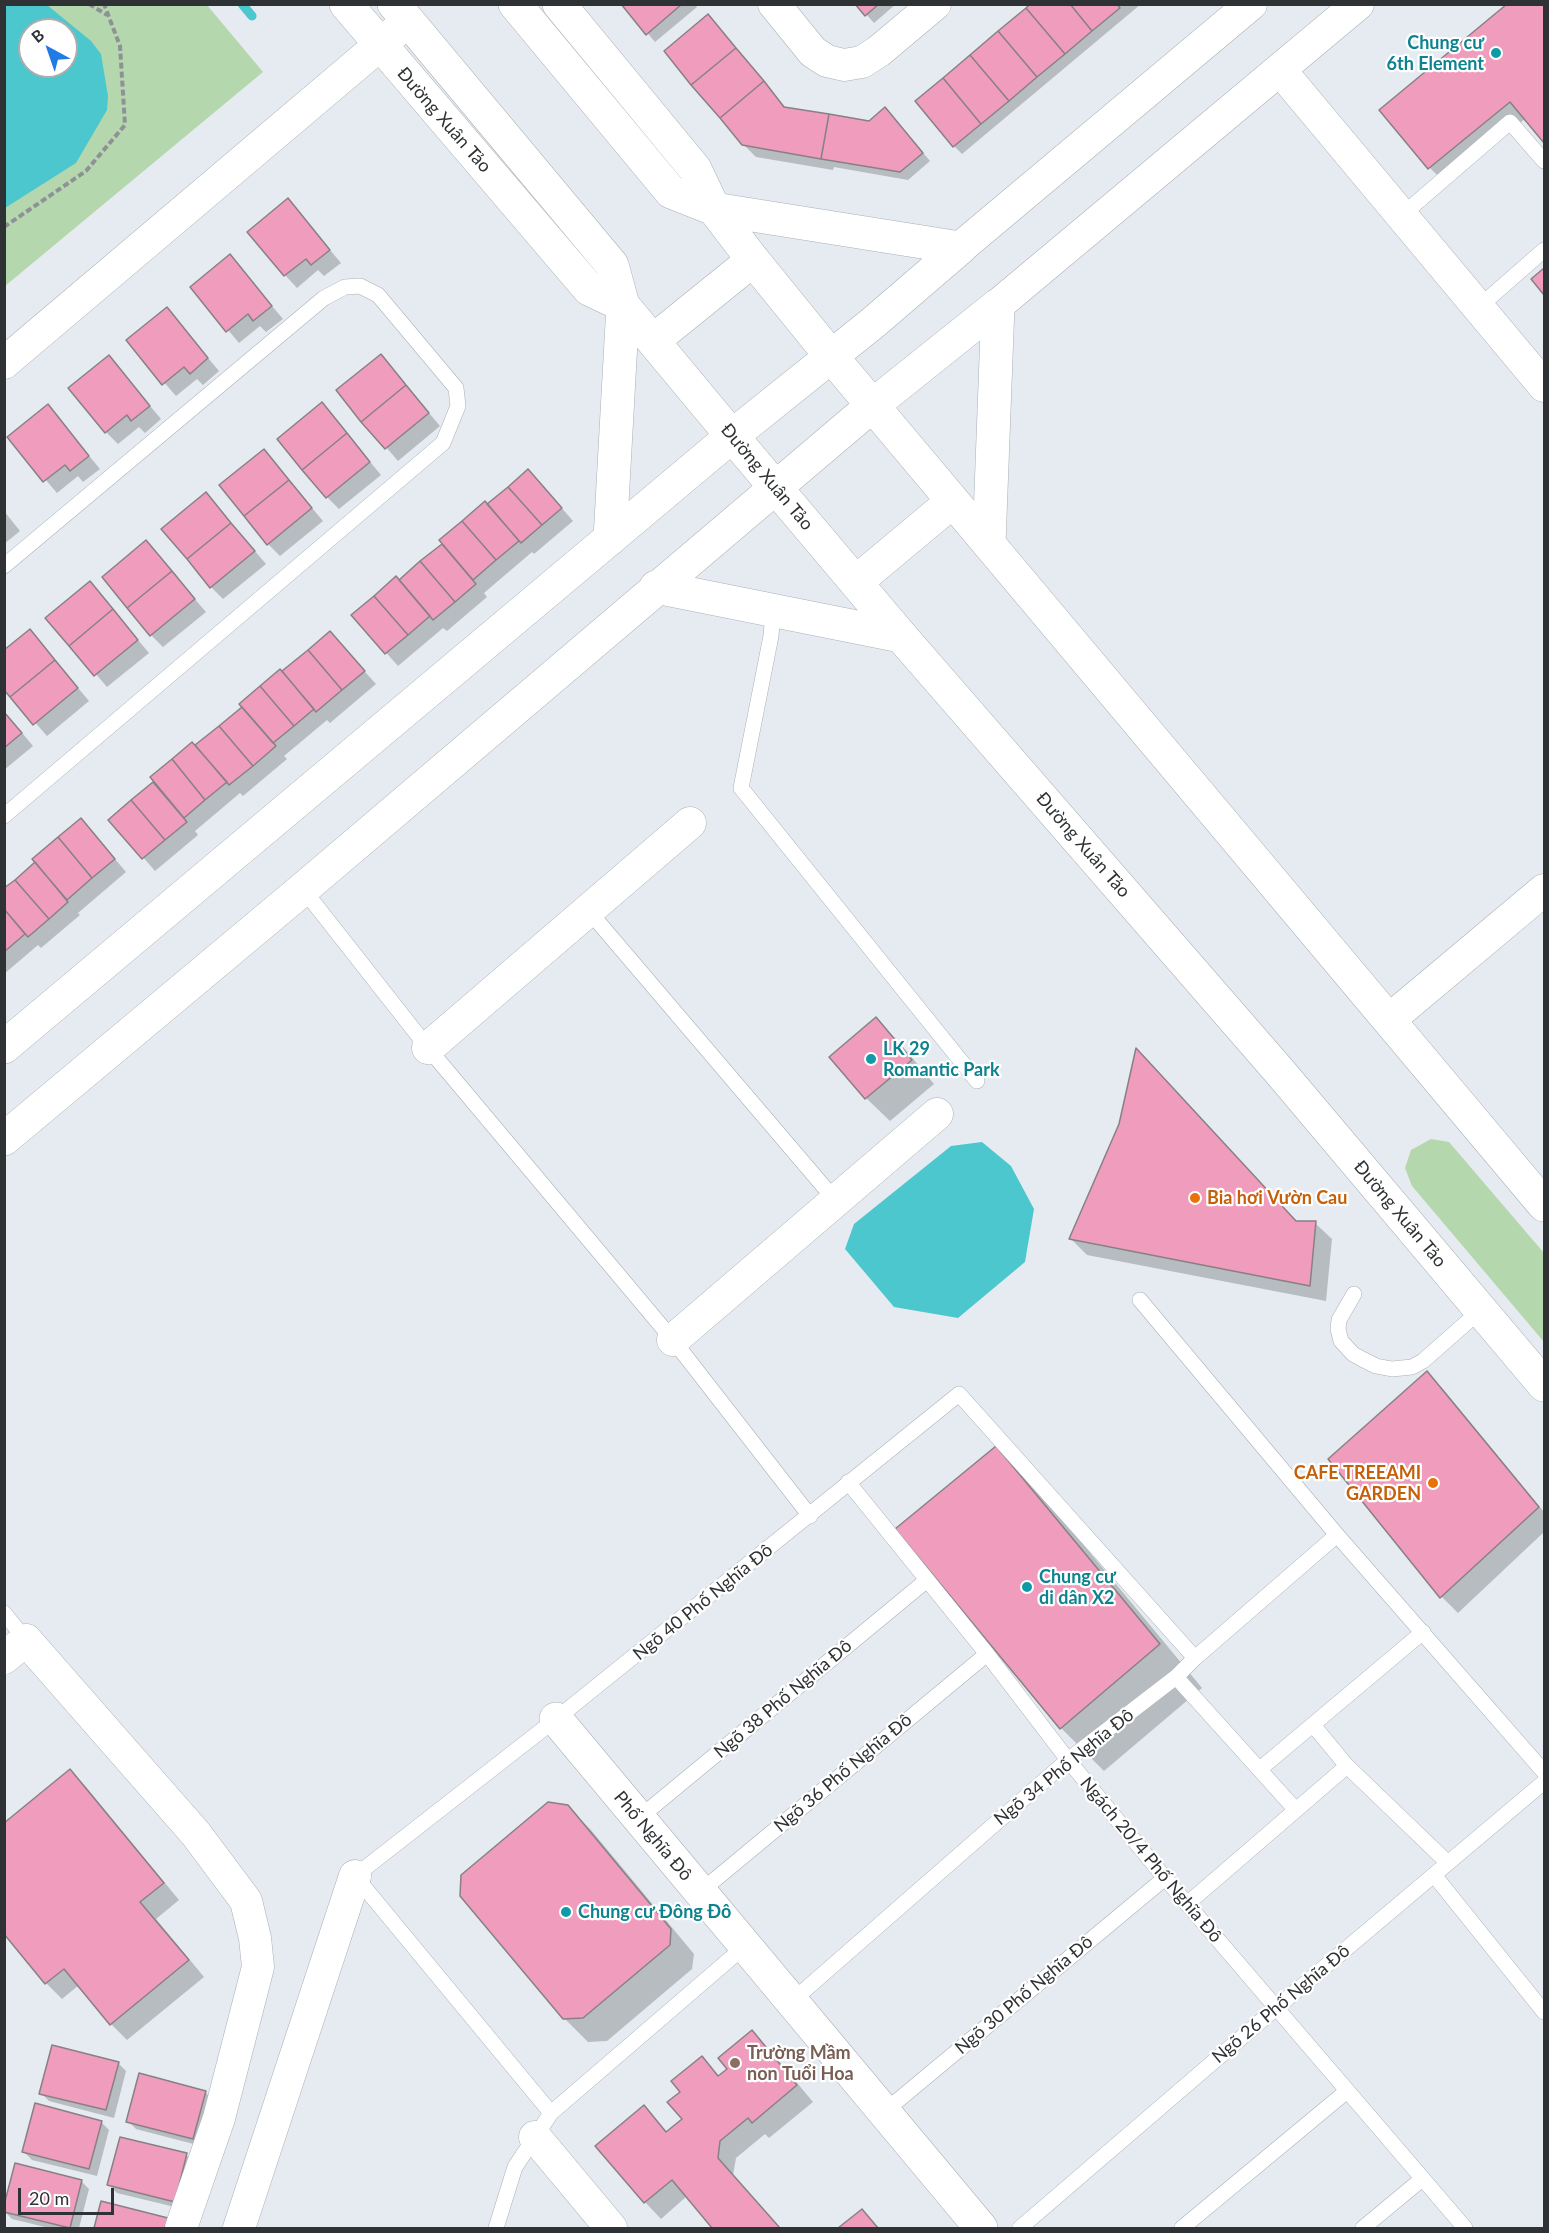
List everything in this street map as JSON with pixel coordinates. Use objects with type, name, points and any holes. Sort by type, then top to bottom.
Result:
[{"type":"street","name":"Đường Xuân Tảo","points":[[346,4],[589,289],[623,305],[654,340],[901,636],[1280,1072],[1545,1385]]},
{"type":"street","points":[[514,4],[671,192],[714,209],[960,248]]},
{"type":"street","points":[[559,4],[695,169],[714,209],[831,356],[1389,1020],[1540,1189]]},
{"type":"street","points":[[774,4],[813,52],[827,61],[844,65],[862,62],[879,51],[935,4]]},
{"type":"street","points":[[4,1047],[732,436],[874,322],[1251,4]]},
{"type":"street","points":[[4,1139],[303,889],[873,405],[998,305],[1358,4]]},
{"type":"street","name":"Đường Xuân Tảo","points":[[401,13],[612,265],[623,305]]},
{"type":"street","points":[[4,363],[380,45],[401,13]]},
{"type":"street","points":[[1280,70],[1545,386]]},
{"type":"street","points":[[654,340],[753,260]]},
{"type":"street","points":[[610,539],[623,305]]},
{"type":"street","points":[[989,544],[998,305]]},
{"type":"street","points":[[856,582],[953,501]]},
{"type":"street","points":[[656,588],[901,636]]},
{"type":"street","points":[[428,1048],[690,823]]},
{"type":"street","points":[[1389,1020],[1545,890]]},
{"type":"street","points":[[673,1340],[937,1114]]},
{"type":"street","points":[[15,1649],[196,1834],[246,1901],[255,1938],[258,1967],[219,2118],[181,2229]]},
{"type":"street","name":"Phố Nghĩa Đô","points":[[556,1719],[981,2229]]},
{"type":"street","points":[[239,2229],[355,1876]]},
{"type":"street","points":[[543,2125],[611,2229]]},
{"type":"lane","points":[[1401,216],[1510,122],[1545,161]]},
{"type":"lane","points":[[1480,306],[1545,250]]},
{"type":"lane","points":[[4,566],[324,298],[345,287],[360,286],[378,295],[456,388],[458,406],[443,443],[4,816]]},
{"type":"lane","points":[[773,611],[771,636],[741,788],[976,1081]]},
{"type":"lane","points":[[303,889],[428,1048],[673,1340],[810,1516]]},
{"type":"lane","points":[[588,910],[836,1201]]},
{"type":"lane","points":[[1354,1294],[1339,1320],[1338,1329],[1341,1341],[1353,1354],[1362,1359],[1376,1366],[1392,1369],[1412,1366],[1423,1360],[1482,1309]]},
{"type":"lane","points":[[1140,1300],[1337,1535],[1545,1772]]},
{"type":"lane","name":"Ngõ 40 Phố Nghĩa Đô","points":[[355,1876],[556,1719],[959,1394],[1195,1658]]},
{"type":"lane","name":"Ngách 20/4 Phố Nghĩa Đô","points":[[848,1482],[987,1653],[1068,1760],[1165,1878],[1465,2229]]},
{"type":"lane","name":"Ngõ 34 Phố Nghĩa Đô","points":[[791,2001],[1068,1760],[1176,1677],[1337,1535]]},
{"type":"lane","name":"Ngõ 38 Phố Nghĩa Đô","points":[[639,1818],[927,1580]]},
{"type":"lane","points":[[4,1613],[15,1649]]},
{"type":"lane","points":[[1260,1769],[1423,1632]]},
{"type":"lane","name":"Ngõ 36 Phố Nghĩa Đô","points":[[700,1892],[987,1653]]},
{"type":"lane","points":[[1176,1677],[1295,1809]]},
{"type":"lane","points":[[1313,1725],[1347,1766],[1448,1863]]},
{"type":"lane","points":[[1187,1904],[1347,1766]]},
{"type":"lane","name":"Ngõ 26 Phố Nghĩa Đô","points":[[1020,2229],[1276,2008],[1545,1782]]},
{"type":"lane","points":[[1434,1875],[1545,2012]]},
{"type":"lane","points":[[355,1876],[543,2125]]},
{"type":"lane","name":"Ngõ 30 Phố Nghĩa Đô","points":[[884,2112],[1165,1878]]},
{"type":"lane","points":[[496,2229],[514,2167],[543,2125],[746,1946]]},
{"type":"lane","points":[[1182,2229],[1347,2091]]},
{"type":"lane","points":[[1363,2229],[1422,2179]]},
{"type":"path","points":[[89,4],[108,15]]},
{"type":"path","points":[[4,227],[86,171],[125,125],[120,46],[104,4]]},
{"type":"green space","points":[[5,5],[207,5],[263,72],[5,286]]},
{"type":"green space","points":[[1431,1139],[1449,1142],[1544,1253],[1544,1342],[1412,1186],[1405,1168],[1411,1150]]},
{"type":"water","points":[[5,4],[47,5],[63,18],[18,18],[18,78],[78,78],[78,30],[91,41],[101,54],[108,96],[107,110],[76,163],[5,208]]},
{"type":"water","points":[[982,1142],[1011,1166],[1034,1209],[1025,1262],[958,1318],[894,1307],[845,1249],[854,1224],[951,1146]]},
{"type":"building","points":[[621,4],[682,4],[646,35]]},
{"type":"building","points":[[855,4],[879,4],[865,16]]},
{"type":"building","points":[[1030,4],[1070,4],[1092,31],[1065,54],[1026,8]]},
{"type":"building","points":[[1070,4],[1117,4],[1120,8],[1092,31]]},
{"type":"building","name":"Chung cư 6th Element","points":[[1507,4],[1544,4],[1544,143],[1510,102],[1428,169],[1379,110]]},
{"type":"building","points":[[1026,8],[1065,54],[1037,77],[998,31]]},
{"type":"building","points":[[708,14],[736,48],[691,85],[664,51]]},
{"type":"building","points":[[998,31],[1037,77],[1009,101],[970,55]]},
{"type":"building","points":[[736,48],[764,81],[720,118],[691,85]]},
{"type":"building","points":[[970,55],[1009,101],[981,124],[943,78]]},
{"type":"building","points":[[943,78],[981,124],[953,147],[915,101]]},
{"type":"building","points":[[764,81],[784,107],[829,114],[821,159],[742,145],[720,118]]},
{"type":"building","points":[[885,107],[923,153],[900,172],[821,159],[829,114],[869,121]]},
{"type":"building","points":[[288,198],[330,250],[311,265],[306,259],[284,276],[247,232]]},
{"type":"building","points":[[230,254],[272,306],[253,321],[248,314],[226,332],[190,287]]},
{"type":"building","points":[[1544,268],[1544,295],[1531,279]]},
{"type":"building","points":[[167,307],[208,358],[190,374],[184,367],[162,385],[126,340]]},
{"type":"building","points":[[381,354],[406,385],[361,422],[336,390]]},
{"type":"building","points":[[109,355],[150,406],[131,421],[127,415],[105,433],[68,388]]},
{"type":"building","points":[[406,385],[429,413],[385,449],[361,422]]},
{"type":"building","points":[[322,402],[347,433],[302,470],[277,439]]},
{"type":"building","points":[[48,404],[89,456],[70,471],[65,465],[43,482],[7,437]]},
{"type":"building","points":[[347,433],[370,462],[326,498],[302,470]]},
{"type":"building","points":[[264,449],[289,480],[244,516],[219,485]]},
{"type":"building","points":[[528,469],[562,508],[542,525],[508,487]]},
{"type":"building","points":[[289,480],[312,508],[267,545],[244,516]]},
{"type":"building","points":[[508,487],[542,525],[521,543],[487,504]]},
{"type":"building","points":[[206,492],[231,523],[187,559],[161,529]]},
{"type":"building","points":[[485,501],[519,541],[496,560],[462,521]]},
{"type":"building","points":[[462,521],[496,560],[473,580],[439,540]]},
{"type":"building","points":[[231,523],[255,551],[210,588],[187,559]]},
{"type":"building","points":[[146,540],[172,571],[127,608],[102,577]]},
{"type":"building","points":[[442,544],[476,584],[455,602],[420,561]]},
{"type":"building","points":[[420,561],[455,602],[433,620],[399,580]]},
{"type":"building","points":[[172,571],[195,599],[150,636],[127,608]]},
{"type":"building","points":[[396,576],[430,616],[408,635],[374,596]]},
{"type":"building","points":[[90,581],[113,609],[69,646],[45,618]]},
{"type":"building","points":[[374,596],[408,635],[385,654],[351,615]]},
{"type":"building","points":[[113,609],[138,640],[94,676],[69,646]]},
{"type":"building","points":[[30,629],[55,660],[10,697],[4,690],[4,650]]},
{"type":"building","points":[[330,631],[365,671],[342,690],[308,650]]},
{"type":"building","points":[[308,650],[342,690],[316,712],[282,671]]},
{"type":"building","points":[[55,660],[78,688],[33,725],[10,697]]},
{"type":"building","points":[[280,669],[314,709],[294,726],[260,686]]},
{"type":"building","points":[[260,686],[294,726],[273,743],[239,704]]},
{"type":"building","points":[[242,707],[276,746],[253,766],[219,726]]},
{"type":"building","points":[[4,712],[22,733],[4,748]]},
{"type":"building","points":[[219,726],[253,766],[229,785],[195,745]]},
{"type":"building","points":[[192,742],[227,782],[205,800],[172,759]]},
{"type":"building","points":[[172,759],[205,800],[184,818],[150,777]]},
{"type":"building","points":[[153,782],[187,822],[165,840],[131,800]]},
{"type":"building","points":[[131,800],[165,840],[142,859],[108,820]]},
{"type":"building","points":[[81,818],[115,859],[92,878],[58,837]]},
{"type":"building","points":[[58,837],[92,878],[67,900],[32,859]]},
{"type":"building","points":[[35,862],[68,902],[49,919],[15,880]]},
{"type":"building","points":[[15,880],[49,919],[28,937],[4,909],[4,888]]},
{"type":"building","points":[[4,909],[25,934],[4,952]]},
{"type":"building","name":"LK 29 Romantic Park","points":[[876,1017],[912,1060],[865,1099],[829,1057]]},
{"type":"building","points":[[1136,1048],[1296,1221],[1316,1221],[1310,1286],[1069,1239],[1119,1124]]},
{"type":"building","name":"CAFE TREEAMI GARDEN","points":[[1427,1371],[1539,1507],[1440,1598],[1328,1459]]},
{"type":"building","name":"Chung cư di dân X2","points":[[996,1446],[1160,1644],[1060,1729],[895,1529]]},
{"type":"building","points":[[70,1769],[164,1883],[140,1902],[189,1960],[110,2025],[64,1969],[45,1984],[4,1934],[4,1823]]},
{"type":"building","name":"Chung cư Đông Đô","points":[[548,1802],[568,1805],[671,1929],[670,1945],[583,2018],[563,2019],[460,1896],[461,1875]]},
{"type":"building","points":[[752,2030],[797,2085],[752,2123],[748,2118],[720,2141],[718,2158],[780,2228],[712,2228],[672,2180],[644,2203],[595,2146],[644,2105],[666,2132],[682,2119],[667,2102],[680,2092],[671,2081],[702,2056],[718,2076],[727,2069],[718,2058]]},
{"type":"building","points":[[52,2045],[119,2062],[106,2110],[39,2094]]},
{"type":"building","points":[[139,2073],[206,2091],[193,2139],[126,2122]]},
{"type":"building","points":[[35,2103],[102,2121],[89,2169],[22,2152]]},
{"type":"building","points":[[120,2137],[187,2153],[175,2202],[107,2185]]},
{"type":"building","points":[[15,2163],[82,2180],[70,2228],[4,2212]]},
{"type":"building","points":[[101,2201],[168,2218],[165,2228],[94,2228]]},
{"type":"building","points":[[862,2209],[878,2228],[838,2228]]},
{"type":"waterway","points":[[242,4],[252,16]]},
{"type":"place","name":"Chung cư 6th Element","points":[[1496,53]]},
{"type":"place","name":"LK 29 Romantic Park","points":[[871,1059]]},
{"type":"place","name":"Bia hơi Vườn Cau","points":[[1195,1198]]},
{"type":"place","name":"CAFE TREEAMI GARDEN","points":[[1433,1483]]},
{"type":"place","name":"Chung cư di dân X2","points":[[1027,1587]]},
{"type":"place","name":"Chung cư Đông Đô","points":[[566,1912]]},
{"type":"place","name":"Trường Mầm non Tuổi Hoa","points":[[735,2063]]}]
